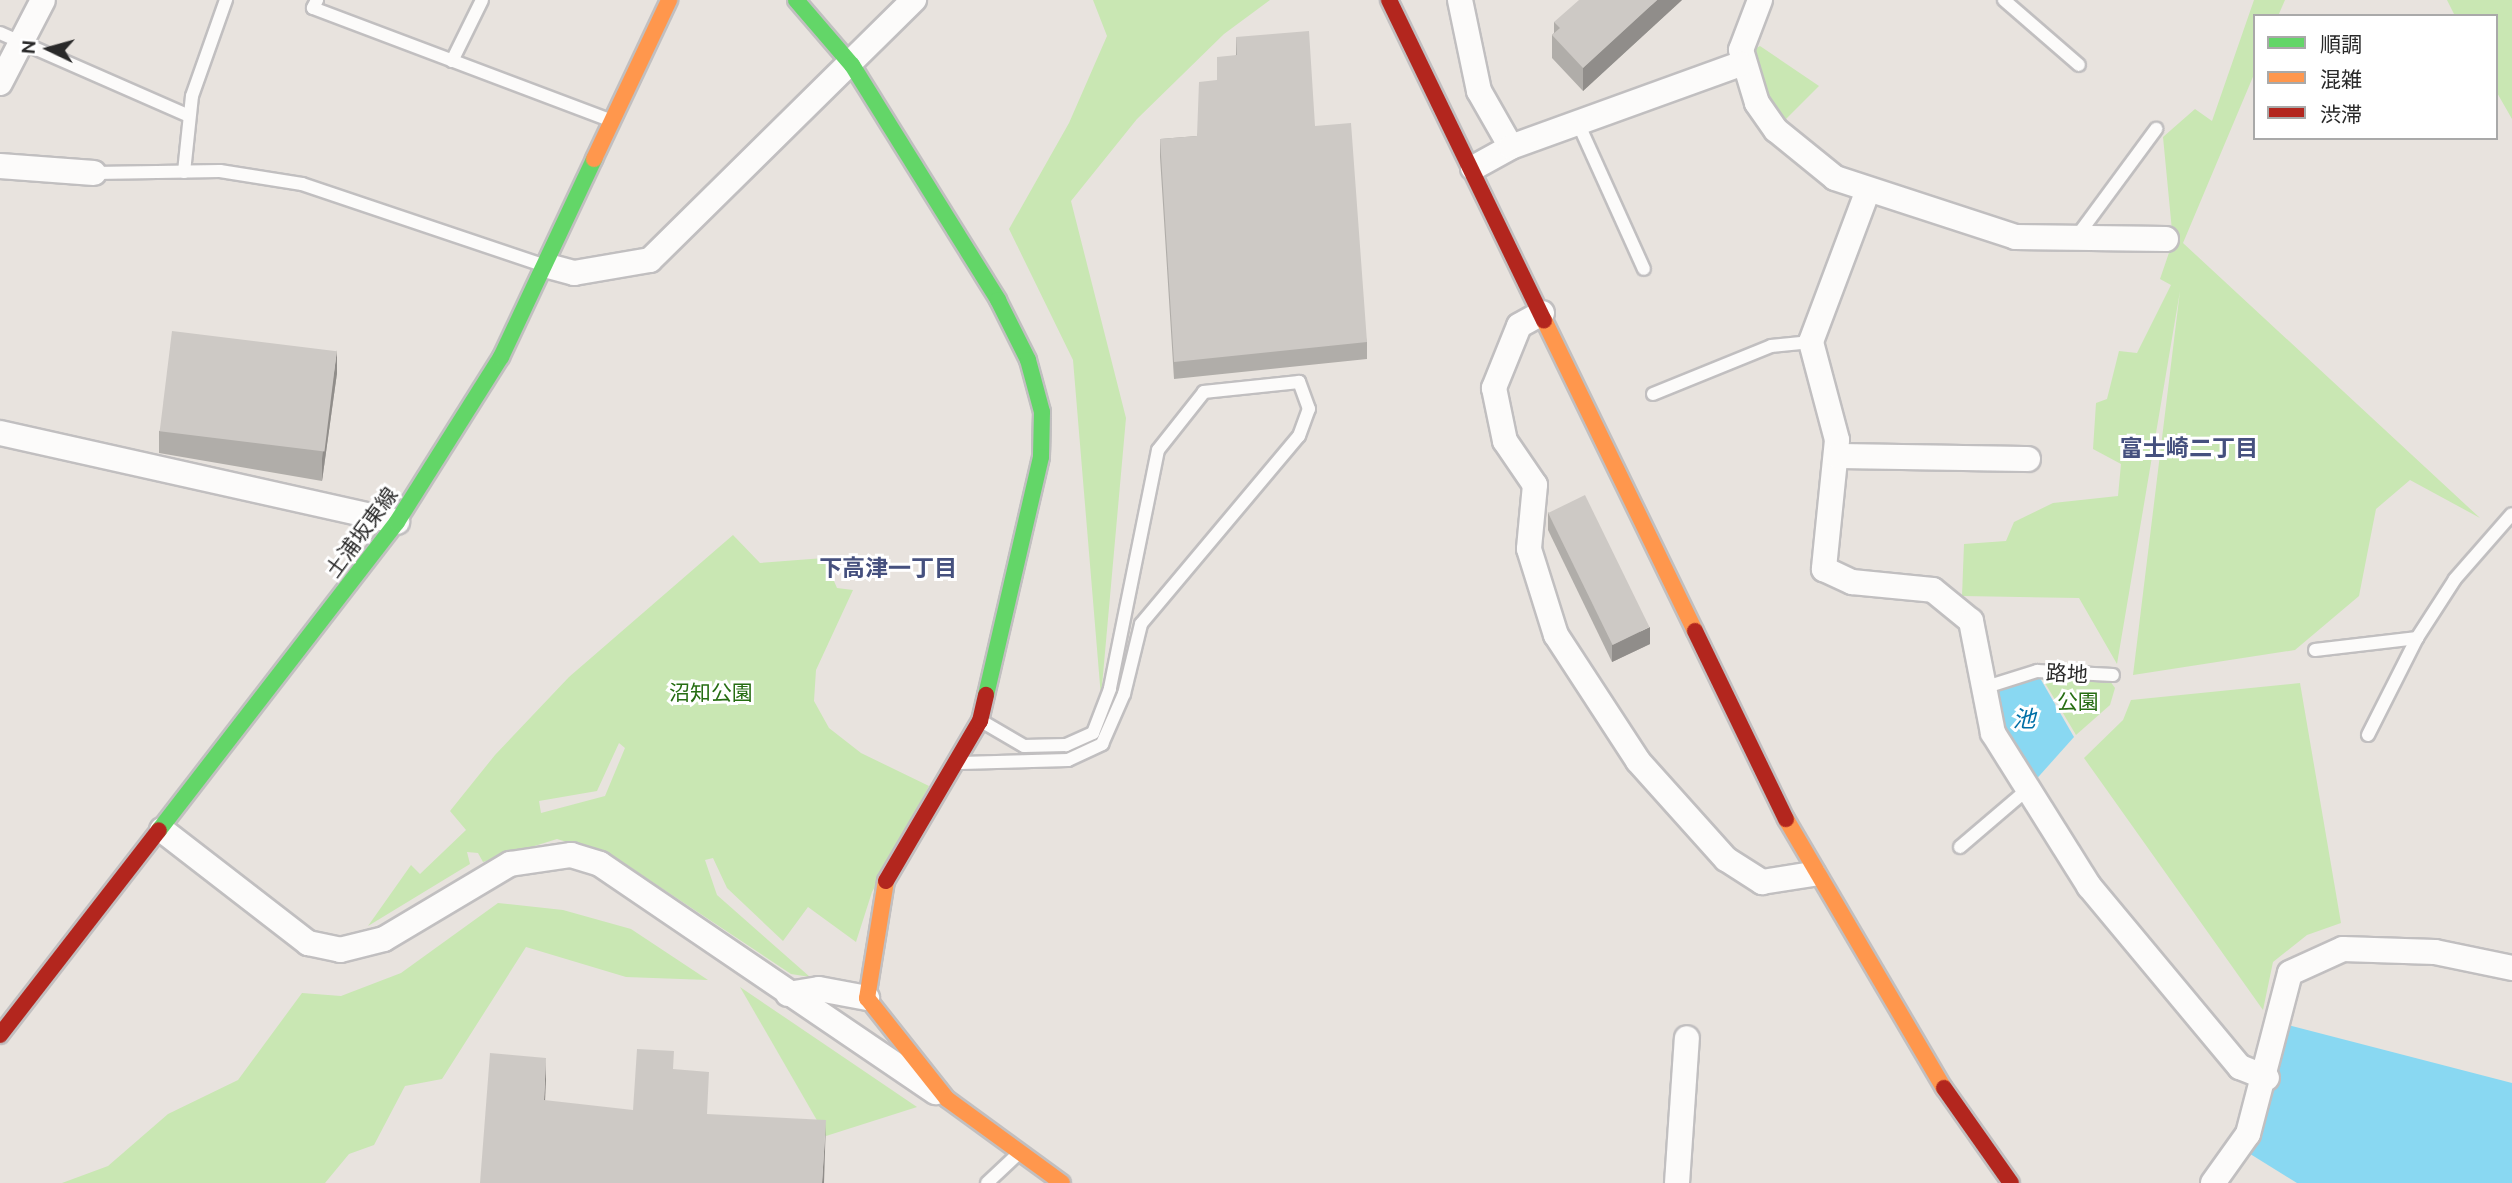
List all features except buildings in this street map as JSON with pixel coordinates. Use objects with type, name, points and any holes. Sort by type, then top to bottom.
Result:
[{"type":"street","points":[[0,83],[11,38],[43,0]]},
{"type":"street","name":"土浦坂東線","points":[[0,1035],[162,830],[397,522],[501,357],[548,267],[669,0]]},
{"type":"street","points":[[796,0],[852,65],[998,300],[1028,360],[1042,412],[1041,457],[980,720],[959,763],[887,877],[867,998]]},
{"type":"street","points":[[548,267],[574,273],[650,260],[852,65],[914,0]]},
{"type":"street","points":[[1389,0],[1814,874],[1921,1055],[2011,1183]]},
{"type":"street","points":[[1460,0],[1479,91],[1511,147]]},
{"type":"street","points":[[1760,0],[1740,64],[1776,130],[1835,178],[1974,228],[2075,239],[2166,239]]},
{"type":"street","points":[[1473,168],[1511,147],[1740,64]]},
{"type":"street","points":[[0,166],[94,173]]},
{"type":"street","points":[[1868,190],[1811,342],[1837,456],[1824,569],[1852,582],[1912,583],[1956,604],[1978,636],[1982,688],[1993,733],[2089,886],[2240,1067],[2267,1078]]},
{"type":"street","points":[[1542,313],[1519,326],[1494,388],[1505,441],[1535,485],[1529,549],[1556,635],[1638,761],[1726,859],[1762,882],[1814,874]]},
{"type":"street","points":[[0,433],[397,522]]},
{"type":"street","points":[[1837,456],[2028,459]]},
{"type":"street","points":[[162,830],[307,943],[340,950],[384,939],[510,864],[571,855],[647,891],[788,994],[947,1099],[1062,1183]]},
{"type":"street","points":[[2213,1183],[2239,1153],[2267,1078],[2290,973],[2313,959],[2343,949],[2435,953],[2512,968]]},
{"type":"street","points":[[788,994],[819,989],[867,998],[947,1099]]},
{"type":"street","points":[[1677,1183],[1687,1038]]},
{"type":"lane","points":[[184,172],[189,116],[226,0]]},
{"type":"lane","points":[[317,0],[313,8],[615,122]]},
{"type":"lane","points":[[452,61],[482,0]]},
{"type":"lane","points":[[2004,0],[2079,65]]},
{"type":"lane","points":[[11,38],[189,116]]},
{"type":"lane","points":[[1578,123],[1644,269]]},
{"type":"lane","points":[[2075,239],[2156,129]]},
{"type":"lane","points":[[94,173],[184,172],[302,184],[548,267]]},
{"type":"lane","points":[[1653,394],[1770,346],[1811,342]]},
{"type":"lane","points":[[959,763],[1068,760],[1102,744],[1124,694],[1140,624],[1299,436],[1309,409],[1299,382],[1204,393],[1158,450],[1110,689],[1093,733],[1066,744],[1024,746],[980,720]]},
{"type":"lane","points":[[2368,735],[2417,638],[2455,579],[2512,514]]},
{"type":"lane","points":[[2315,650],[2417,638]]},
{"type":"lane","name":"路地","points":[[1982,688],[2037,671],[2113,675]]},
{"type":"lane","points":[[1960,848],[2029,787]]},
{"type":"lane","points":[[987,1183],[1021,1151]]},
{"type":"green space","points":[[1093,0],[1270,0],[1224,34],[1137,119],[1071,201],[1126,418],[1101,697],[1073,360],[1009,229],[1069,123],[1107,36]]},
{"type":"green space","points":[[2254,0],[2285,0],[2279,14],[2253,14],[2253,77],[2183,243],[2480,518],[2410,480],[2376,509],[2359,596],[2295,650],[2133,675],[2180,291],[2117,664],[2079,598],[1962,596],[1964,544],[2006,541],[2014,522],[2053,503],[2118,496],[2121,464],[2093,449],[2096,403],[2107,399],[2119,351],[2137,353],[2171,285],[2160,279],[2173,241],[2163,137],[2195,109],[2212,121]]},
{"type":"green space","points":[[2447,0],[2512,0],[2512,119],[2498,94],[2498,14],[2454,14]]},
{"type":"green space","points":[[1760,46],[1819,86],[1783,122],[1765,99],[1751,51]]},
{"type":"green space","name":"沼知公園","points":[[733,535],[760,563],[824,558],[837,588],[853,590],[816,670],[814,701],[829,728],[861,753],[929,786],[872,892],[856,942],[808,907],[783,941],[727,888],[713,858],[705,860],[717,895],[810,977],[791,974],[613,856],[557,839],[483,862],[478,853],[467,852],[470,864],[368,926],[411,865],[420,874],[466,830],[450,811],[495,755],[569,677]],"holes":[[[619,743],[625,748],[605,796],[541,813],[539,801],[597,791]]]},
{"type":"green space","name":"公園","points":[[2042,678],[2110,681],[2115,688],[2110,705],[2076,735]]},
{"type":"green space","points":[[2300,683],[2341,923],[2307,935],[2273,962],[2263,1010],[2084,758],[2123,720],[2131,700]]},
{"type":"green space","points":[[498,903],[563,910],[631,929],[708,980],[626,977],[526,947],[442,1079],[405,1086],[374,1145],[349,1154],[325,1183],[62,1183],[108,1166],[168,1114],[238,1080],[302,993],[341,996],[401,973]]},
{"type":"green space","points":[[740,987],[917,1107],[826,1136]]},
{"type":"water","name":"池","points":[[2040,678],[2074,737],[2032,784],[1985,691]]},
{"type":"water","points":[[2284,1024],[2512,1083],[2512,1183],[2297,1183],[2247,1152]]},
{"type":"traffic: fast","points":[[796,0],[852,65],[998,300],[1028,360],[1042,412],[1041,457],[986,695]]},
{"type":"traffic: fast","points":[[159,830],[397,522],[501,357],[594,159]]},
{"type":"traffic: slow","points":[[594,159],[669,0]]},
{"type":"traffic: slow","points":[[1544,320],[1695,631]]},
{"type":"traffic: slow","points":[[1786,819],[1944,1088]]},
{"type":"traffic: slow","points":[[886,881],[867,998],[947,1099],[1062,1183]]},
{"type":"traffic: jam","points":[[1389,0],[1544,320]]},
{"type":"traffic: jam","points":[[1695,631],[1786,819]]},
{"type":"traffic: jam","points":[[886,881],[980,721],[986,695]]},
{"type":"traffic: jam","points":[[0,1035],[159,830]]},
{"type":"traffic: jam","points":[[1944,1088],[2011,1183]]},
{"type":"district","name":"富士崎二丁目","points":[[2189,448]]},
{"type":"district","name":"下高津一丁目","points":[[888,568]]}]
